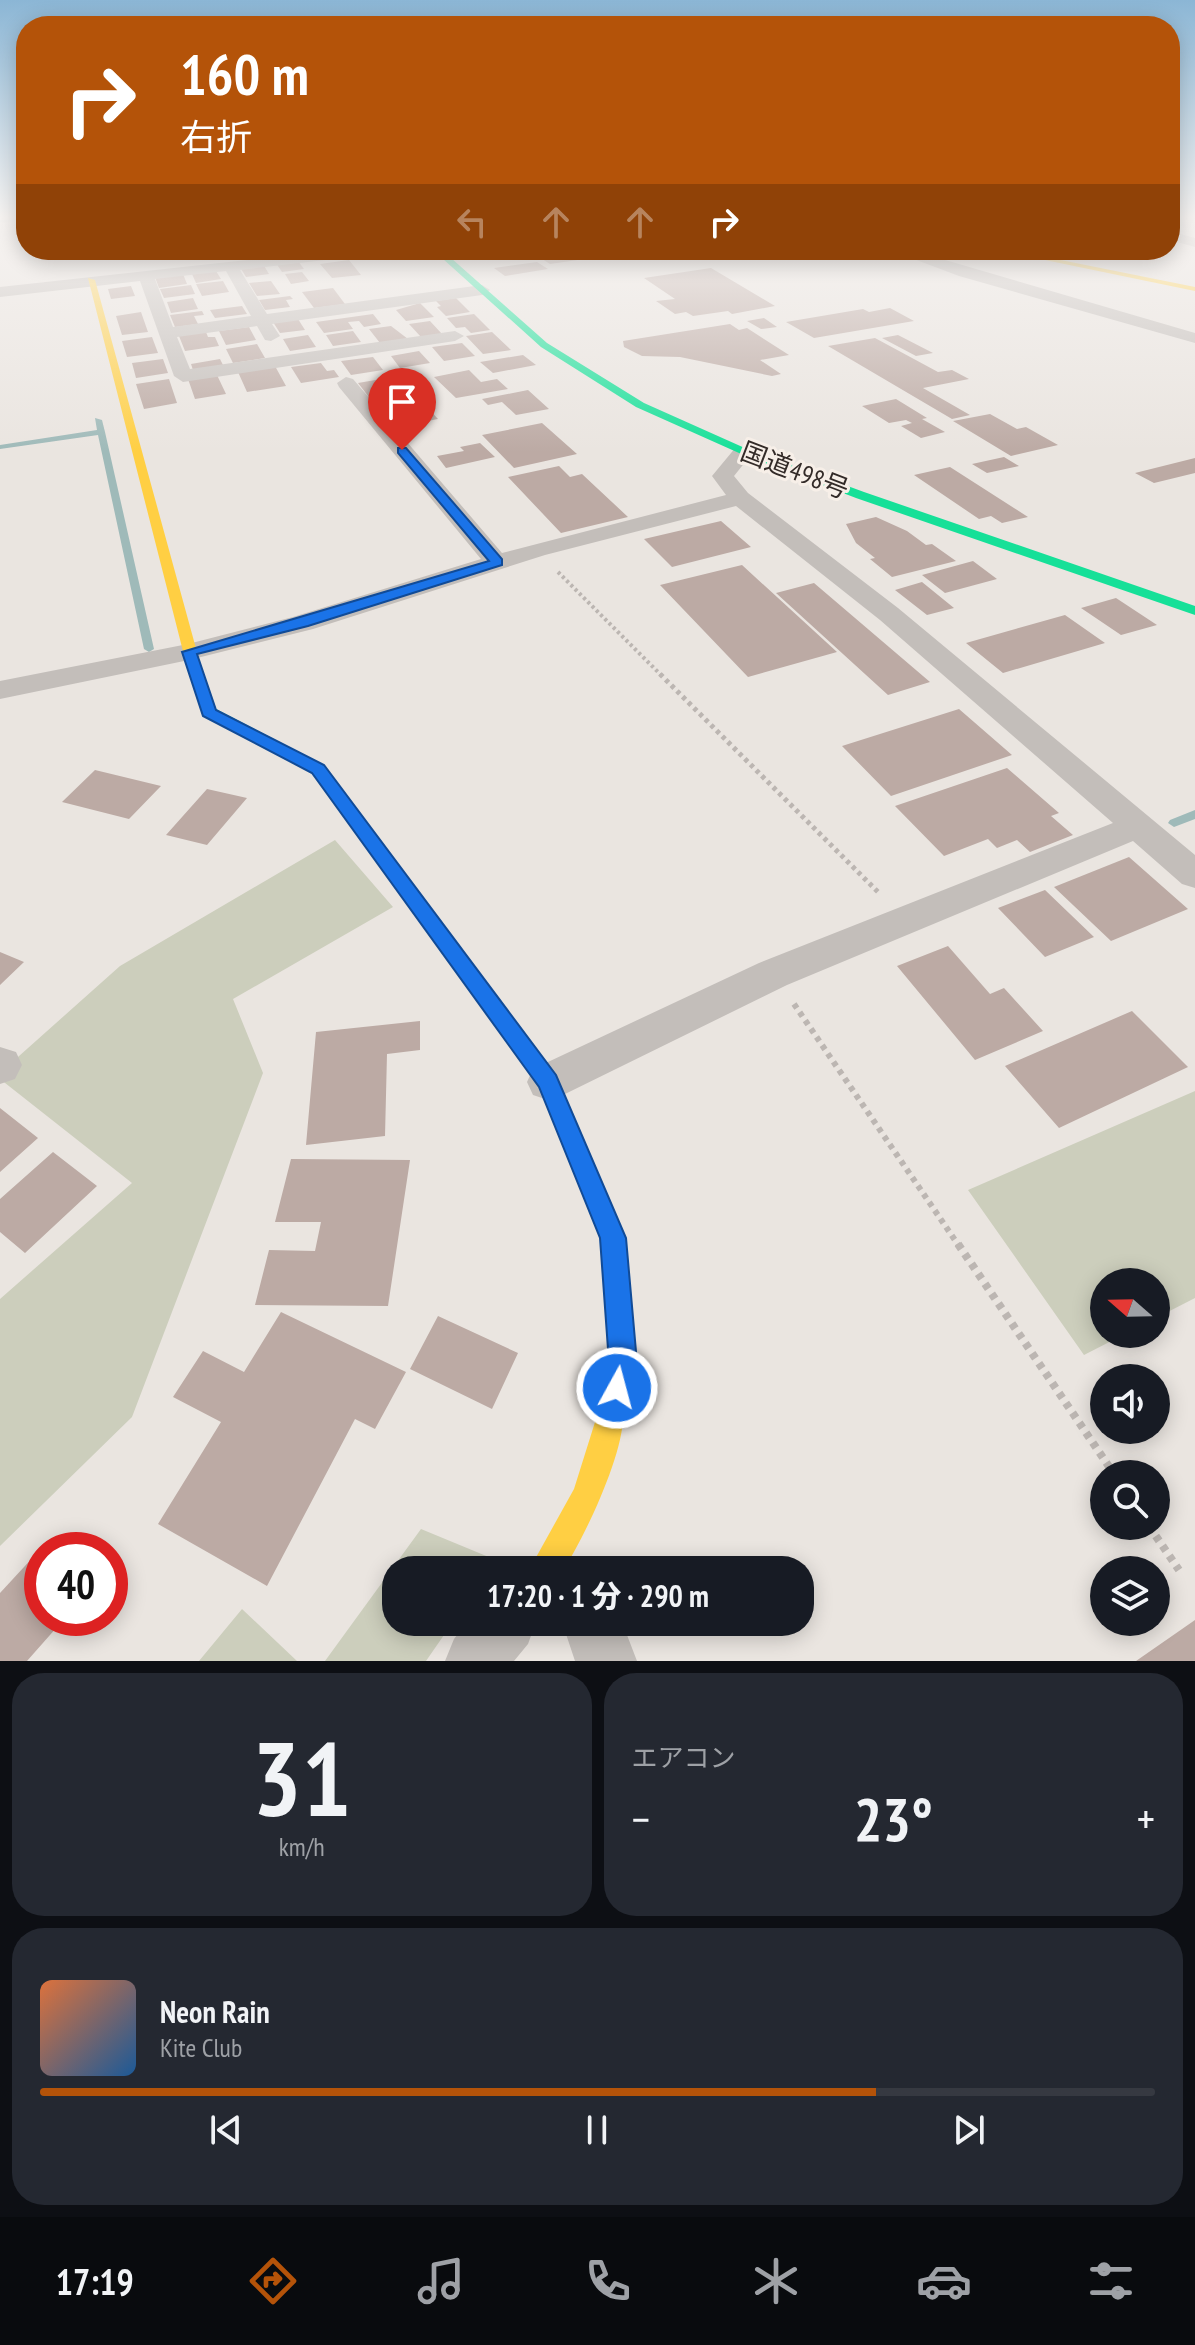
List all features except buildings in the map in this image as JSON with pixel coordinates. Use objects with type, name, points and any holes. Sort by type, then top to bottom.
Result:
[{"type":"main road","points":[[95,297],[189,652],[209,712],[318,769],[548,1082],[613,1238],[623,1363],[600,1463],[563,1556]]},
{"type":"main road","name":"国道498号","points":[[489,297],[544,345],[640,405],[743,451],[1195,611]]},
{"type":"street","points":[[153,297],[183,376],[455,336]]},
{"type":"street","points":[[248,297],[285,361]]},
{"type":"street","points":[[167,333],[434,297]]},
{"type":"street","points":[[1048,297],[1195,338]]},
{"type":"street","points":[[346,383],[497,562]]},
{"type":"street","points":[[743,451],[723,476],[740,498],[889,614],[1195,875]]},
{"type":"street","points":[[0,690],[189,652],[303,623],[536,550],[740,498]]},
{"type":"street","points":[[548,1082],[773,974],[1138,826]]},
{"type":"street","points":[[476,1661],[495,1636]]},
{"type":"street","points":[[597,1636],[606,1661]]},
{"type":"path","points":[[536,550],[905,920]]},
{"type":"path","points":[[773,974],[1104,1460]]},
{"type":"path","points":[[1159,1540],[1179,1570]]},
{"type":"green space","points":[[335,840],[393,907],[233,999],[263,1073],[132,1417],[0,1546],[0,1299],[132,1183],[0,1079],[0,1073],[120,966]]},
{"type":"green space","points":[[1195,1091],[1195,1298],[1170,1311],[1170,1268],[1090,1268],[1090,1348],[1098,1348],[1084,1355],[968,1190]]},
{"type":"green space","points":[[421,1529],[486,1556],[401,1556]]},
{"type":"green space","points":[[382,1583],[382,1636],[443,1636],[426,1661],[325,1661]]},
{"type":"green space","points":[[242,1609],[297,1661],[199,1661]]},
{"type":"waterway","points":[[98,420],[101,432]]},
{"type":"waterway","points":[[0,447],[101,432]]},
{"type":"waterway","points":[[101,432],[149,649]]},
{"type":"waterway","points":[[1174,823],[1195,814]]},
{"type":"traffic: fast","points":[[489,297],[544,345],[640,405],[743,451],[860,495],[1195,611]]},
{"type":"traffic: fast","points":[[193,663],[209,712],[318,769],[548,1082],[613,1238],[623,1363],[611,1413]]},
{"type":"traffic: slow","points":[[95,297],[193,663]]},
{"type":"traffic: slow","points":[[554,1556],[586,1495],[611,1413]]},
{"type":"route","points":[[402,450],[497,562],[303,623],[189,652],[209,712],[318,769],[548,1082],[613,1238],[623,1363],[617,1388]]}]
